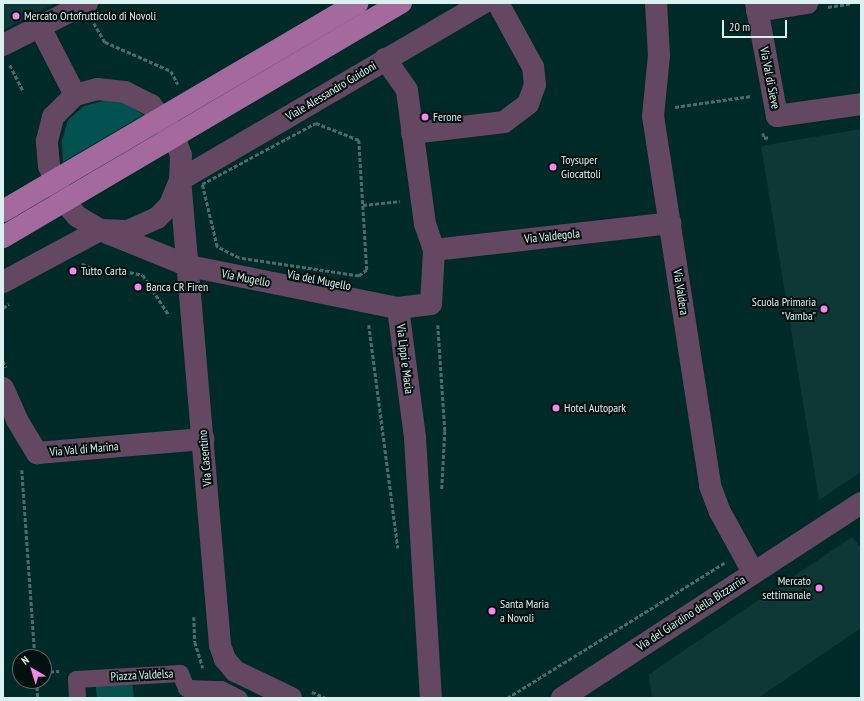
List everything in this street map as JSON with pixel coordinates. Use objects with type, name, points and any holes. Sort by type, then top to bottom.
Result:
[{"type":"main road","points":[[3,211],[357,3]]},
{"type":"main road","points":[[3,237],[65,202],[174,136],[401,3]]},
{"type":"street","name":"Viale Alessandro Guidoni","points":[[180,180],[384,59],[483,3]]},
{"type":"street","points":[[412,133],[504,122],[528,104],[535,85],[533,67],[498,3]]},
{"type":"street","name":"Via Valdera","points":[[656,3],[660,55],[653,116],[714,499],[753,572]]},
{"type":"street","points":[[757,7],[806,3]]},
{"type":"street","name":"Via Val di Sieve","points":[[757,7],[777,116],[861,104]]},
{"type":"street","points":[[6,54],[40,27],[89,11]]},
{"type":"street","points":[[40,27],[75,95]]},
{"type":"street","name":"Via Lippi e Macia","points":[[384,59],[407,90],[425,224],[434,250],[431,304],[398,308],[415,438],[431,698]]},
{"type":"street","points":[[97,89],[118,90],[145,101],[162,117],[174,136],[181,155],[180,180],[170,205],[157,218],[128,231],[100,230],[77,216],[65,202],[53,181],[47,157],[48,132],[58,110],[75,95],[97,89]]},
{"type":"street","name":"Via Casentino","points":[[180,180],[220,645],[225,660],[235,671],[298,693]]},
{"type":"street","name":"Via Valdegola","points":[[434,250],[670,223]]},
{"type":"street","points":[[3,282],[100,230]]},
{"type":"street","name":"Via Mugello","points":[[100,230],[188,260],[398,308]]},
{"type":"street","name":"Via Val di Marina","points":[[6,381],[16,420],[37,453],[203,439]]},
{"type":"street","name":"Via del Giardino della Bizzarria","points":[[562,698],[753,572],[861,503]]},
{"type":"street","name":"Piazza Valdelsa","points":[[77,698],[76,679],[180,673],[186,688],[221,689],[239,698]]},
{"type":"path","points":[[89,11],[105,42],[171,71],[179,84]]},
{"type":"path","points":[[6,54],[23,91]]},
{"type":"path","points":[[668,108],[756,96]]},
{"type":"path","points":[[316,123],[359,140],[367,270],[359,276],[239,258],[217,247],[202,184],[316,123]]},
{"type":"path","points":[[74,264],[80,263],[110,275],[118,270],[143,275],[171,318]]},
{"type":"path","points":[[3,308],[11,303]]},
{"type":"path","points":[[369,320],[398,554]]},
{"type":"path","points":[[3,361],[6,381]]},
{"type":"path","points":[[22,467],[35,649]]},
{"type":"path","points":[[507,698],[728,560]]},
{"type":"path","points":[[298,693],[326,698]]},
{"type":"shaded area","name":"Mercato Ortofrutticolo di Novoli","points":[[3,3],[56,3],[3,30]]},
{"type":"shaded area","points":[[107,100],[122,101],[143,115],[63,162],[62,141],[68,120],[84,106]]},
{"type":"shaded area","name":"Scuola Primaria \"Vamba\"","points":[[861,129],[861,472],[819,500],[761,146]]},
{"type":"shaded area","name":"Mercato settimanale","points":[[852,537],[861,548],[861,628],[758,698],[652,698],[649,674]]},
{"type":"shaded area","points":[[132,682],[134,698],[97,698],[96,686]]},
{"type":"place","name":"Mercato Ortofrutticolo di Novoli","points":[[16,16]]},
{"type":"place","name":"Ferone","points":[[425,117]]},
{"type":"place","name":"Toysuper Giocattoli","points":[[553,167]]},
{"type":"place","name":"Tutto Carta","points":[[73,271]]},
{"type":"place","name":"Banca CR Firen","points":[[138,287]]},
{"type":"place","name":"Scuola Primaria \"Vamba\"","points":[[824,309]]},
{"type":"place","name":"Hotel Autopark","points":[[556,408]]},
{"type":"place","name":"Mercato settimanale","points":[[819,588]]},
{"type":"place","name":"Santa Maria a Novoli","points":[[492,611]]}]
